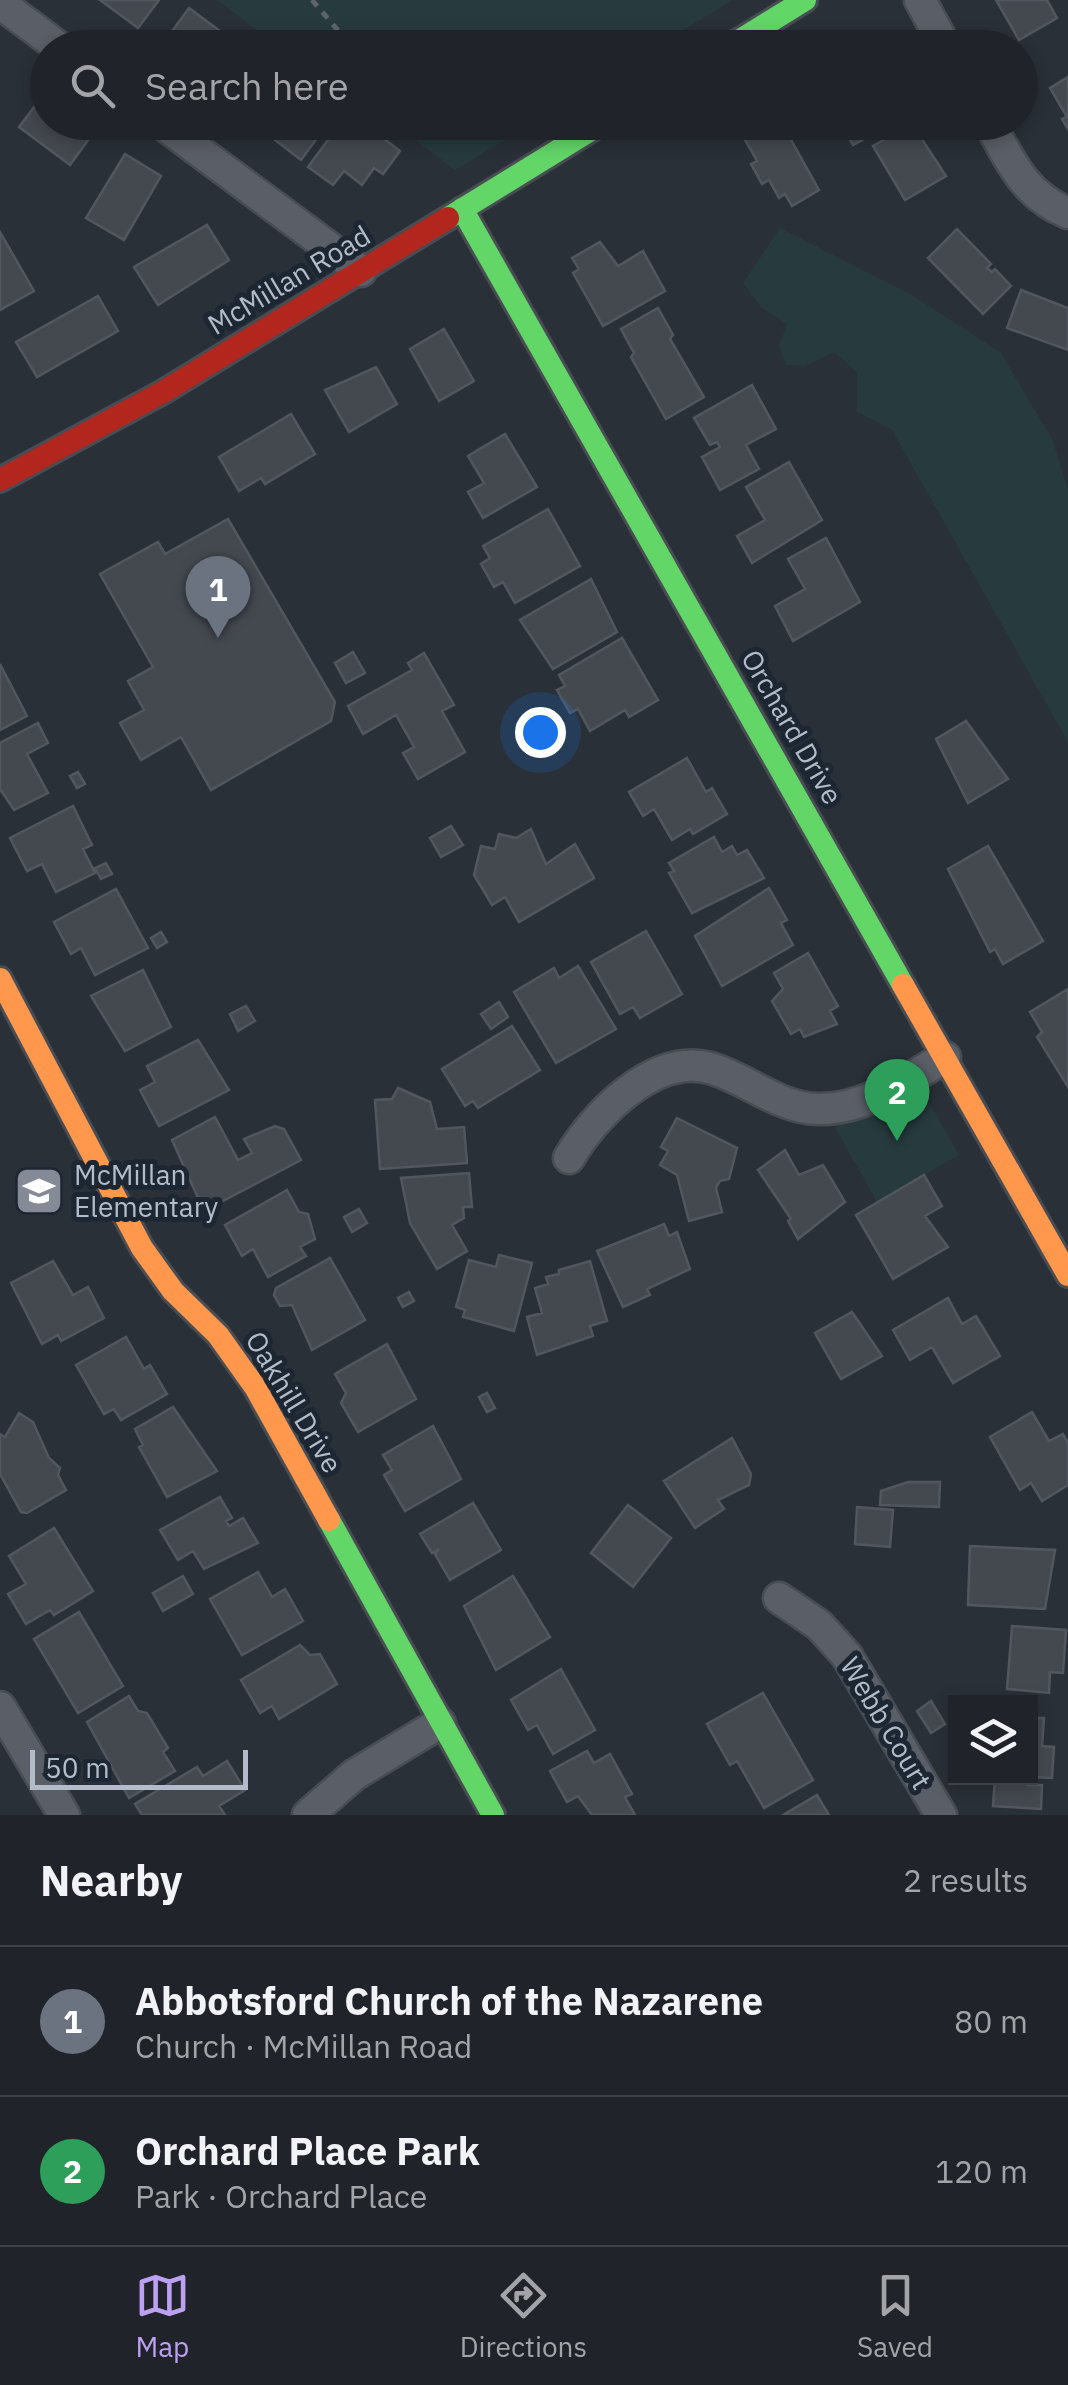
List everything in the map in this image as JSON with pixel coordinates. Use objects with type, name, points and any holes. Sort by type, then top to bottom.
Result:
[{"type":"street","points":[[756,30],[805,0]]},
{"type":"street","points":[[920,0],[936,30]]},
{"type":"street","points":[[0,3],[36,30]]},
{"type":"street","points":[[184,140],[361,272]]},
{"type":"street","name":"McMillan Road","points":[[1,478],[164,392],[575,140]]},
{"type":"street","points":[[998,140],[1024,185],[1043,202],[1068,213]]},
{"type":"street","name":"Orchard Drive","points":[[462,210],[1068,1275]]},
{"type":"street","name":"Oakhill Drive","points":[[0,979],[142,1248],[173,1292],[218,1335],[255,1386],[493,1815]]},
{"type":"street","points":[[570,1158],[588,1125],[606,1106],[671,1069],[707,1066],[814,1109],[842,1107],[869,1098],[945,1057]]},
{"type":"street","name":"Webb Court","points":[[780,1598],[820,1625],[848,1656],[941,1815]]},
{"type":"street","points":[[0,1707],[64,1815]]},
{"type":"street","points":[[308,1815],[354,1775],[440,1723]]},
{"type":"path","points":[[312,0],[338,30]]},
{"type":"green space","points":[[217,0],[733,0],[683,30],[257,30]]},
{"type":"green space","points":[[415,140],[505,140],[455,170]]},
{"type":"green space","points":[[780,228],[912,295],[1001,353],[1053,441],[1068,490],[1068,742],[892,430],[857,412],[857,372],[834,352],[805,366],[786,365],[779,346],[787,324],[761,307],[743,283]]},
{"type":"green space","points":[[925,1095],[959,1155],[877,1202],[835,1127]]},
{"type":"building","points":[[100,0],[159,0],[138,28]]},
{"type":"building","points":[[996,0],[1047,0],[1057,18],[1036,30],[1013,30]]},
{"type":"building","points":[[189,8],[219,30],[173,30]]},
{"type":"building","points":[[1068,77],[1068,129],[1062,119],[1067,117],[1050,88]]},
{"type":"building","points":[[30,112],[30,135],[19,127]]},
{"type":"building","points":[[36,140],[88,140],[70,165]]},
{"type":"building","points":[[275,140],[316,140],[301,160]]},
{"type":"building","points":[[328,140],[386,140],[400,151],[383,174],[374,168],[362,185],[344,171],[333,185],[308,167]]},
{"type":"building","points":[[745,140],[791,140],[819,190],[792,206],[785,194],[779,198],[769,180],[762,184],[751,164],[757,161]]},
{"type":"building","points":[[884,140],[922,140],[946,176],[905,200],[873,146]]},
{"type":"building","points":[[125,154],[161,176],[124,240],[86,218]]},
{"type":"building","points":[[207,225],[229,260],[158,305],[134,267]]},
{"type":"building","points":[[957,229],[991,264],[987,268],[992,272],[995,269],[1011,286],[983,314],[928,258]]},
{"type":"building","points":[[0,232],[34,291],[0,310]]},
{"type":"building","points":[[600,242],[618,266],[643,251],[665,291],[603,326],[573,273],[579,269],[572,258]]},
{"type":"building","points":[[1021,290],[1068,308],[1068,350],[1007,328]]},
{"type":"building","points":[[98,296],[118,331],[37,377],[16,342]]},
{"type":"building","points":[[658,308],[673,335],[670,339],[704,397],[666,419],[631,357],[634,353],[621,329]]},
{"type":"building","points":[[444,329],[474,381],[439,401],[410,349]]},
{"type":"building","points":[[376,367],[397,404],[349,432],[325,390]]},
{"type":"building","points":[[752,385],[776,429],[746,445],[759,469],[720,490],[702,457],[720,447],[717,442],[710,445],[694,418]]},
{"type":"building","points":[[291,414],[315,454],[265,484],[261,478],[239,491],[219,457]]},
{"type":"building","points":[[505,434],[537,487],[483,518],[468,492],[484,483],[468,456]]},
{"type":"building","points":[[789,462],[822,520],[752,563],[737,536],[765,520],[746,487]]},
{"type":"building","points":[[548,509],[580,566],[515,603],[503,582],[494,587],[481,564],[490,558],[483,546]]},
{"type":"building","points":[[228,519],[335,702],[331,721],[211,790],[181,737],[141,760],[120,723],[144,710],[128,681],[153,667],[100,574],[158,542],[165,554]]},
{"type":"building","points":[[826,538],[860,602],[793,641],[775,606],[805,589],[788,559]]},
{"type":"building","points":[[591,579],[617,632],[553,669],[520,620]]},
{"type":"building","points":[[622,638],[658,700],[629,717],[625,710],[590,731],[578,709],[570,713],[557,690],[565,686],[559,675]]},
{"type":"building","points":[[353,652],[365,673],[346,683],[335,663]]},
{"type":"building","points":[[424,653],[454,705],[442,711],[465,752],[418,779],[403,753],[414,747],[396,715],[363,734],[348,706],[412,670],[408,663]]},
{"type":"building","points":[[0,664],[27,716],[0,730]]},
{"type":"building","points":[[966,721],[1008,779],[968,803],[936,739]]},
{"type":"building","points":[[38,723],[48,743],[27,754],[48,793],[14,810],[0,789],[0,743]]},
{"type":"building","points":[[687,758],[706,792],[712,788],[727,814],[693,834],[690,829],[672,840],[654,809],[643,816],[629,792]]},
{"type":"building","points":[[78,772],[85,784],[77,788],[70,776]]},
{"type":"building","points":[[73,806],[92,845],[83,849],[95,873],[56,892],[42,864],[27,871],[10,838]]},
{"type":"building","points":[[451,826],[463,845],[441,857],[430,838]]},
{"type":"building","points":[[531,829],[546,864],[575,844],[594,878],[519,922],[505,897],[492,905],[474,875],[481,846],[495,849],[499,834],[516,838]]},
{"type":"building","points":[[714,837],[722,852],[732,846],[737,855],[747,850],[764,878],[692,913],[669,873],[674,871],[669,863]]},
{"type":"building","points":[[988,846],[1043,941],[1003,964],[995,949],[990,952],[948,869]]},
{"type":"building","points":[[106,863],[112,874],[101,879],[95,868]]},
{"type":"building","points":[[769,888],[787,920],[781,923],[793,945],[722,986],[695,936]]},
{"type":"building","points":[[116,889],[148,948],[95,975],[81,948],[71,954],[54,922]]},
{"type":"building","points":[[646,931],[682,994],[640,1018],[633,1007],[620,1014],[591,962]]},
{"type":"building","points":[[161,932],[167,942],[157,948],[151,938]]},
{"type":"building","points":[[808,953],[838,1006],[830,1011],[837,1024],[804,1037],[800,1029],[791,1034],[772,1001],[783,989],[774,973]]},
{"type":"building","points":[[578,966],[616,1029],[556,1063],[514,992],[554,968],[559,978]]},
{"type":"building","points":[[143,970],[171,1027],[125,1051],[91,996]]},
{"type":"building","points":[[1068,989],[1068,1087],[1037,1037],[1042,1032],[1030,1012]]},
{"type":"building","points":[[499,1002],[508,1017],[491,1029],[481,1014]]},
{"type":"building","points":[[246,1006],[255,1021],[238,1031],[230,1014]]},
{"type":"building","points":[[512,1026],[540,1070],[478,1108],[473,1101],[465,1106],[442,1069]]},
{"type":"building","points":[[198,1040],[229,1090],[159,1126],[140,1090],[155,1082],[147,1066]]},
{"type":"building","points":[[398,1088],[430,1102],[437,1129],[464,1127],[467,1163],[380,1169],[375,1100],[392,1099]]},
{"type":"building","points":[[215,1117],[238,1160],[252,1153],[244,1139],[275,1126],[284,1129],[301,1160],[204,1211],[172,1140]]},
{"type":"building","points":[[677,1118],[737,1148],[729,1179],[720,1181],[716,1188],[722,1212],[689,1221],[677,1175],[660,1165],[668,1151],[661,1147]]},
{"type":"building","points":[[785,1150],[799,1175],[823,1165],[845,1202],[798,1239],[788,1221],[791,1219],[758,1170]]},
{"type":"building","points":[[469,1173],[472,1207],[463,1207],[464,1218],[452,1225],[467,1251],[437,1269],[410,1223],[401,1178]]},
{"type":"building","points":[[924,1175],[942,1206],[925,1216],[948,1247],[893,1279],[856,1215]]},
{"type":"building","points":[[287,1190],[299,1212],[308,1214],[315,1239],[300,1247],[306,1256],[268,1277],[253,1249],[242,1256],[225,1225]]},
{"type":"building","points":[[359,1209],[367,1223],[352,1232],[344,1217]]},
{"type":"building","points":[[664,1224],[669,1236],[677,1232],[690,1269],[647,1289],[650,1295],[623,1307],[597,1251]]},
{"type":"building","points":[[499,1255],[532,1263],[514,1331],[463,1317],[465,1310],[456,1307],[469,1260],[496,1267]]},
{"type":"building","points":[[330,1258],[365,1320],[312,1350],[292,1305],[280,1306],[274,1295],[276,1288]]},
{"type":"building","points":[[53,1261],[73,1295],[88,1287],[104,1318],[61,1341],[58,1335],[42,1344],[11,1283]]},
{"type":"building","points":[[590,1261],[607,1321],[590,1326],[593,1336],[537,1355],[527,1317],[542,1313],[535,1288],[548,1284],[546,1277],[559,1274],[559,1270]]},
{"type":"building","points":[[409,1292],[414,1301],[403,1307],[398,1298]]},
{"type":"building","points":[[948,1298],[962,1324],[976,1316],[1000,1356],[953,1383],[932,1347],[910,1360],[893,1330]]},
{"type":"building","points":[[852,1312],[882,1356],[841,1379],[815,1333]]},
{"type":"building","points":[[126,1337],[144,1369],[150,1365],[167,1394],[121,1420],[114,1409],[104,1414],[76,1365]]},
{"type":"building","points":[[387,1344],[416,1399],[358,1432],[341,1403],[346,1393],[335,1374]]},
{"type":"building","points":[[487,1393],[495,1408],[487,1412],[479,1397]]},
{"type":"building","points":[[173,1407],[217,1471],[167,1497],[139,1447],[143,1445],[135,1429]]},
{"type":"building","points":[[1032,1412],[1049,1441],[1063,1434],[1068,1443],[1068,1485],[1042,1501],[1031,1483],[1020,1490],[990,1437]]},
{"type":"building","points":[[19,1413],[33,1422],[49,1458],[60,1468],[58,1475],[66,1490],[27,1513],[21,1512],[0,1474],[0,1434],[5,1437]]},
{"type":"building","points":[[433,1426],[461,1479],[405,1511],[384,1475],[392,1470],[383,1455]]},
{"type":"building","points":[[732,1438],[751,1474],[749,1485],[718,1500],[724,1509],[695,1528],[664,1481]]},
{"type":"building","points":[[908,1482],[940,1482],[939,1507],[880,1505],[881,1491]]},
{"type":"building","points":[[220,1497],[232,1518],[226,1521],[229,1526],[243,1518],[258,1543],[204,1569],[193,1551],[178,1560],[160,1530]]},
{"type":"building","points":[[473,1503],[501,1550],[450,1580],[435,1554],[439,1549],[432,1553],[420,1534]]},
{"type":"building","points":[[628,1505],[671,1538],[633,1587],[591,1553]]},
{"type":"building","points":[[857,1507],[893,1510],[890,1547],[855,1544]]},
{"type":"building","points":[[54,1528],[93,1591],[54,1615],[50,1610],[26,1624],[8,1594],[26,1584],[9,1556]]},
{"type":"building","points":[[970,1546],[1055,1550],[1045,1609],[968,1605]]},
{"type":"building","points":[[258,1572],[272,1597],[285,1589],[303,1621],[242,1655],[210,1599]]},
{"type":"building","points":[[183,1576],[193,1594],[163,1611],[153,1593]]},
{"type":"building","points":[[513,1576],[550,1637],[496,1670],[464,1606]]},
{"type":"building","points":[[79,1612],[123,1686],[78,1713],[34,1639]]},
{"type":"building","points":[[1012,1626],[1066,1630],[1063,1673],[1050,1672],[1049,1693],[1007,1689]]},
{"type":"building","points":[[300,1645],[310,1655],[320,1654],[337,1684],[279,1719],[272,1706],[260,1713],[241,1680]]},
{"type":"building","points":[[561,1669],[595,1730],[553,1754],[537,1725],[528,1730],[511,1700]]},
{"type":"building","points":[[763,1693],[813,1780],[764,1808],[737,1761],[730,1765],[707,1724]]},
{"type":"building","points":[[129,1696],[138,1711],[147,1713],[168,1748],[163,1752],[175,1771],[129,1798],[87,1722]]},
{"type":"building","points":[[931,1701],[945,1724],[931,1733],[917,1711]]},
{"type":"building","points":[[1038,1718],[1044,1718],[1042,1746],[1054,1747],[1052,1778],[1038,1777]]},
{"type":"building","points":[[587,1751],[594,1763],[610,1754],[632,1794],[625,1797],[635,1815],[592,1815],[578,1796],[567,1802],[550,1771]]},
{"type":"building","points":[[227,1761],[245,1790],[219,1806],[225,1815],[142,1815],[135,1804],[197,1767],[203,1776]]},
{"type":"building","points":[[994,1785],[1042,1785],[1041,1809],[993,1806]]},
{"type":"building","points":[[817,1795],[829,1815],[783,1815]]},
{"type":"traffic: fast","points":[[756,30],[805,0]]},
{"type":"traffic: fast","points":[[448,218],[575,140]]},
{"type":"traffic: fast","points":[[462,209],[903,985]]},
{"type":"traffic: fast","points":[[329,1520],[493,1815]]},
{"type":"traffic: slow","points":[[0,979],[142,1248],[173,1291],[218,1335],[255,1387],[329,1520]]},
{"type":"traffic: slow","points":[[903,985],[1068,1275]]},
{"type":"traffic: jam","points":[[0,480],[163,392],[448,218]]},
{"type":"place","name":"Abbotsford Church of the Nazarene","points":[[218,638]]},
{"type":"place","name":"Orchard Place Park","points":[[897,1141]]},
{"type":"place","name":"McMillan Elementary","points":[[39,1191]]}]
